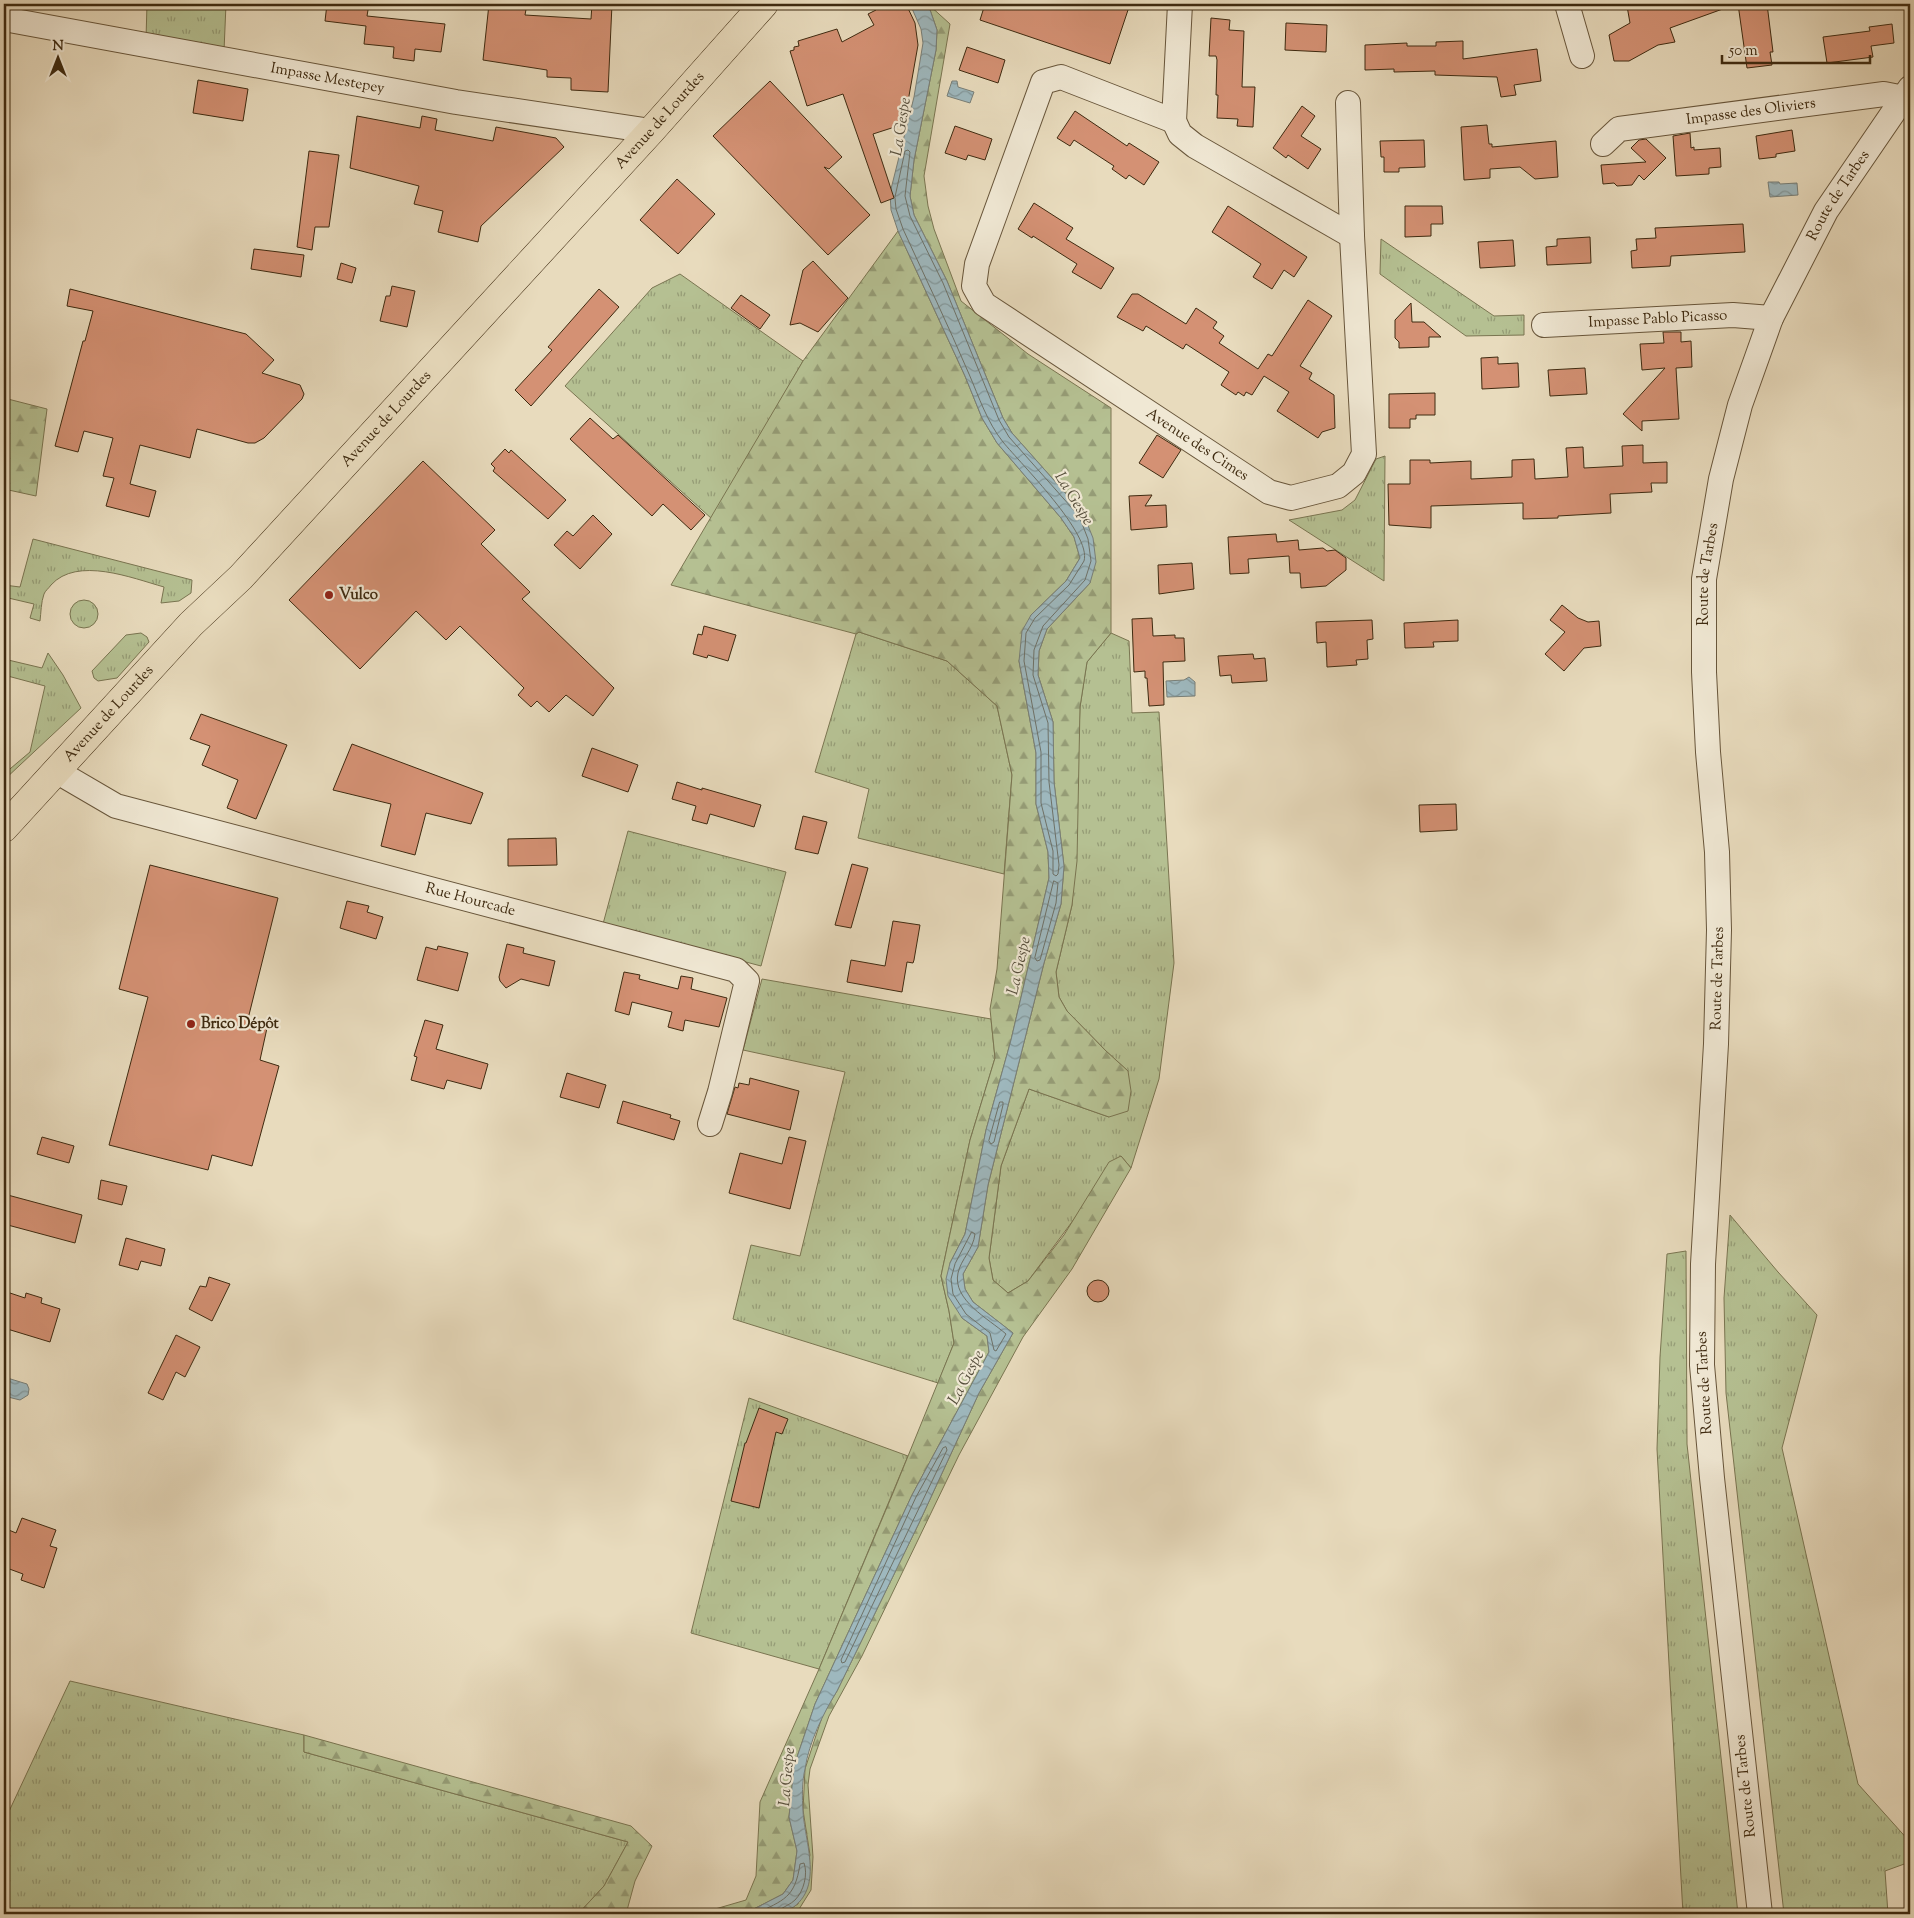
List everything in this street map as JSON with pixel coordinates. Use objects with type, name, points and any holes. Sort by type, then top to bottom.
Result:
[{"type":"main road","name":"Avenue de Lourdes","points":[[4,828],[191,624],[241,577],[651,131],[764,4]]},
{"type":"street","points":[[1180,4],[1174,121],[1180,134],[1195,146],[1352,236]]},
{"type":"street","points":[[1567,4],[1582,56]]},
{"type":"street","name":"Impasse Mestepey","points":[[4,19],[456,102],[651,131]]},
{"type":"street","name":"Avenue des Cimes","points":[[1174,121],[1061,77],[1043,82],[977,264],[974,286],[984,304],[1269,492],[1291,498],[1338,486],[1354,473],[1364,454],[1352,236]]},
{"type":"street","name":"Impasse des Oliviers","points":[[1603,144],[1619,129],[1884,94],[1907,93]]},
{"type":"street","name":"Route de Tarbes","points":[[1760,1914],[1713,1488],[1702,1365],[1703,1264],[1716,1044],[1720,930],[1717,852],[1708,752],[1704,672],[1704,579],[1721,479],[1740,404],[1771,318],[1826,211],[1907,93]]},
{"type":"street","points":[[1348,103],[1352,236]]},
{"type":"street","name":"Impasse Pablo Picasso","points":[[1544,326],[1733,315],[1771,318]]},
{"type":"street","name":"Rue Hourcade","points":[[56,770],[116,806],[736,970],[747,981],[720,1092],[710,1124]]},
{"type":"green space","points":[[147,4],[226,4],[224,51],[146,39]]},
{"type":"green space","points":[[928,4],[950,24],[924,176],[928,206],[934,229],[961,301],[1028,354],[1111,408],[1111,633],[1087,662],[1080,707],[1077,861],[1072,905],[1056,972],[1059,997],[1067,1011],[1128,1071],[1131,1091],[1128,1111],[1109,1117],[1029,1089],[1001,1166],[989,1258],[993,1280],[1008,1293],[1028,1281],[1064,1235],[1109,1162],[1121,1156],[1131,1168],[1072,1269],[1023,1337],[959,1455],[862,1656],[829,1716],[810,1769],[808,1785],[813,1857],[811,1890],[796,1914],[781,1914],[798,1904],[810,1855],[803,1810],[805,1769],[823,1714],[837,1691],[919,1523],[979,1393],[1013,1333],[973,1302],[965,1289],[963,1274],[978,1247],[988,1185],[1044,963],[1061,904],[1064,866],[1054,782],[1053,722],[1038,675],[1039,651],[1047,629],[1090,583],[1083,513],[1012,433],[1003,418],[947,281],[914,215],[910,196],[914,160],[936,50],[937,30]]},
{"type":"green space","points":[[898,231],[965,376],[982,418],[997,443],[1061,518],[1074,537],[1080,558],[1066,581],[1031,615],[1019,661],[1036,753],[1036,804],[1048,852],[1049,878],[1011,1040],[986,1130],[965,1234],[950,1263],[962,1318],[987,1336],[989,1352],[912,1495],[815,1704],[794,1766],[789,1817],[797,1851],[793,1880],[783,1894],[744,1914],[698,1914],[746,1900],[756,1876],[760,1802],[819,1669],[954,1343],[941,1276],[970,1140],[995,1058],[990,1009],[997,969],[1012,775],[997,706],[947,661],[859,632],[856,634],[671,585],[803,361]]},
{"type":"green space","points":[[1381,239],[1494,316],[1524,315],[1524,335],[1466,336],[1380,274]]},
{"type":"green space","points":[[680,274],[803,361],[712,519],[565,386],[652,288]]},
{"type":"green space","points":[[4,398],[47,409],[36,496],[4,489]]},
{"type":"green space","points":[[1385,456],[1384,581],[1289,520],[1342,510],[1355,500],[1376,459]]},
{"type":"green space","points":[[33,539],[192,580],[191,593],[179,601],[161,603],[164,587],[105,572],[75,572],[62,576],[45,592],[42,600],[40,621],[30,618],[34,604],[4,597],[4,585],[20,587]]},
{"type":"green space","points":[[84,600],[94,604],[98,614],[94,624],[84,628],[74,624],[70,614],[74,604]]},
{"type":"green space","points":[[859,632],[947,661],[997,706],[1012,775],[1004,874],[858,838],[869,789],[815,772],[856,634]]},
{"type":"green space","points":[[141,633],[147,637],[149,642],[117,678],[98,681],[94,678],[92,671],[126,635]]},
{"type":"green space","points":[[1111,633],[1129,641],[1132,713],[1159,712],[1174,963],[1159,1079],[1131,1168],[1121,1156],[1028,1281],[1008,1293],[993,1280],[989,1258],[1001,1166],[1029,1089],[1109,1117],[1128,1071],[1067,1011],[1059,997],[1056,972],[1072,905],[1080,707],[1087,662]]},
{"type":"green space","points":[[48,653],[63,675],[81,708],[4,780],[4,774],[30,752],[45,686],[4,675],[4,659],[42,668]]},
{"type":"green space","points":[[628,831],[786,872],[761,966],[603,924]]},
{"type":"green space","points":[[762,979],[991,1019],[995,1058],[970,1140],[941,1276],[954,1343],[938,1383],[733,1319],[751,1245],[800,1256],[845,1072],[743,1050]]},
{"type":"green space","points":[[1730,1215],[1817,1315],[1782,1448],[1858,1784],[1910,1842],[1910,1867],[1907,1863],[1885,1871],[1888,1914],[1784,1914],[1726,1393],[1724,1298]]},
{"type":"green space","points":[[1686,1251],[1687,1444],[1738,1914],[1683,1914],[1657,1449],[1660,1357],[1667,1254]]},
{"type":"green space","points":[[749,1398],[908,1456],[819,1669],[691,1633]]},
{"type":"green space","points":[[70,1681],[304,1735],[304,1752],[628,1842],[604,1886],[578,1914],[4,1914],[4,1822]]},
{"type":"green space","points":[[304,1735],[631,1826],[652,1846],[635,1881],[626,1914],[578,1914],[604,1886],[628,1842],[304,1752]]},
{"type":"water","points":[[910,4],[928,4],[937,30],[936,50],[914,160],[910,196],[914,215],[947,281],[1003,418],[1012,433],[1083,513],[1093,538],[1096,562],[1090,583],[1047,629],[1039,651],[1038,675],[1053,722],[1054,782],[1064,866],[1061,904],[1044,963],[988,1185],[978,1247],[963,1274],[965,1289],[973,1302],[1013,1333],[979,1393],[919,1523],[813,1739],[804,1774],[802,1795],[810,1868],[809,1882],[805,1894],[797,1905],[783,1913],[769,1915],[744,1914],[783,1894],[793,1880],[797,1851],[789,1817],[794,1766],[815,1704],[912,1495],[989,1352],[987,1336],[962,1318],[948,1296],[946,1279],[950,1263],[965,1234],[986,1130],[1011,1040],[1049,878],[1048,852],[1036,804],[1036,753],[1019,661],[1022,631],[1031,615],[1066,581],[1080,558],[1074,537],[1061,518],[997,443],[982,418],[965,376],[898,231],[891,210],[890,193],[914,97],[923,43],[921,29]]},
{"type":"water","points":[[952,81],[957,81],[958,87],[974,92],[970,103],[947,96]]},
{"type":"water","points":[[1768,182],[1779,182],[1780,184],[1797,183],[1798,195],[1770,197]]},
{"type":"water","points":[[1189,677],[1195,682],[1195,696],[1167,697],[1166,681],[1184,680]]},
{"type":"water","points":[[4,1377],[27,1384],[29,1389],[28,1395],[20,1400],[4,1396]]},
{"type":"building","points":[[327,4],[369,4],[367,16],[445,24],[441,52],[415,49],[414,61],[393,58],[394,47],[364,44],[366,26],[325,21]]},
{"type":"building","points":[[489,4],[527,4],[525,15],[591,19],[592,4],[612,4],[608,92],[571,90],[571,78],[547,77],[547,70],[483,60]]},
{"type":"building","points":[[873,4],[906,4],[915,23],[918,45],[904,124],[873,134],[894,198],[881,203],[843,94],[807,106],[790,51],[794,50],[794,47],[799,46],[798,41],[837,29],[842,42],[874,25],[868,14],[876,10]]},
{"type":"building","points":[[985,4],[1130,4],[1110,64],[980,20]]},
{"type":"building","points":[[1643,4],[1730,4],[1731,6],[1670,28],[1675,42],[1658,45],[1629,61],[1614,61],[1609,35],[1630,23],[1627,6]]},
{"type":"building","points":[[1738,4],[1767,4],[1773,52],[1770,52],[1772,65],[1747,68]]},
{"type":"building","points":[[1211,18],[1230,20],[1229,30],[1244,31],[1242,87],[1255,87],[1253,127],[1237,126],[1238,119],[1217,118],[1217,60],[1216,56],[1209,56]]},
{"type":"building","points":[[1286,23],[1327,25],[1326,52],[1285,50]]},
{"type":"building","points":[[1892,24],[1894,43],[1871,46],[1873,57],[1827,63],[1823,37],[1870,31],[1869,27]]},
{"type":"building","points":[[1463,41],[1463,59],[1537,49],[1541,81],[1514,85],[1516,95],[1501,97],[1497,77],[1435,75],[1435,71],[1394,72],[1394,69],[1365,70],[1365,45],[1407,43],[1407,46],[1436,46],[1436,42]]},
{"type":"building","points":[[967,47],[1005,60],[998,83],[959,70]]},
{"type":"building","points":[[198,80],[248,89],[243,121],[193,113]]},
{"type":"building","points":[[770,81],[842,157],[829,169],[824,167],[870,215],[828,255],[713,136]]},
{"type":"building","points":[[1302,106],[1315,116],[1301,136],[1321,149],[1308,169],[1288,155],[1286,158],[1273,148]]},
{"type":"building","points":[[1075,111],[1127,146],[1129,143],[1159,162],[1144,185],[1129,175],[1126,179],[1112,169],[1114,166],[1074,140],[1070,146],[1057,138]]},
{"type":"building","points":[[357,116],[420,128],[422,116],[437,119],[435,130],[493,141],[496,127],[556,138],[564,147],[481,226],[478,242],[438,232],[443,211],[414,204],[419,186],[350,168]]},
{"type":"building","points":[[1487,125],[1489,144],[1492,144],[1492,147],[1556,141],[1558,177],[1535,179],[1520,167],[1490,169],[1490,178],[1464,180],[1461,127]]},
{"type":"building","points":[[955,126],[992,139],[985,160],[968,155],[966,160],[945,153]]},
{"type":"building","points":[[1792,130],[1795,151],[1776,154],[1776,157],[1759,159],[1756,136]]},
{"type":"building","points":[[1690,133],[1691,148],[1694,147],[1694,150],[1720,148],[1721,167],[1709,168],[1709,174],[1676,176],[1673,136]]},
{"type":"building","points":[[1646,139],[1666,158],[1644,180],[1639,175],[1632,185],[1617,186],[1614,183],[1603,184],[1601,165],[1646,162],[1631,148],[1639,140]]},
{"type":"building","points":[[1424,140],[1425,167],[1399,168],[1399,172],[1384,172],[1384,157],[1381,157],[1380,141]]},
{"type":"building","points":[[309,151],[339,155],[329,227],[315,227],[312,250],[297,247]]},
{"type":"building","points":[[677,179],[715,214],[678,254],[640,220]]},
{"type":"building","points":[[1034,203],[1073,228],[1066,239],[1114,268],[1101,289],[1072,272],[1077,264],[1033,236],[1032,238],[1018,229]]},
{"type":"building","points":[[1228,206],[1307,257],[1294,277],[1284,270],[1272,289],[1253,277],[1261,264],[1212,232]]},
{"type":"building","points":[[1405,206],[1442,206],[1443,224],[1431,224],[1431,236],[1405,237]]},
{"type":"building","points":[[1743,224],[1745,252],[1671,256],[1670,266],[1632,268],[1631,251],[1637,250],[1636,239],[1656,238],[1655,228]]},
{"type":"building","points":[[1590,237],[1591,263],[1547,265],[1546,247],[1557,246],[1557,239]]},
{"type":"building","points":[[1513,240],[1515,266],[1480,268],[1478,242]]},
{"type":"building","points":[[254,249],[304,255],[301,277],[251,269]]},
{"type":"building","points":[[813,261],[848,298],[818,332],[800,323],[790,325],[803,270]]},
{"type":"building","points":[[341,263],[356,268],[352,283],[337,279]]},
{"type":"building","points":[[392,286],[415,291],[407,327],[380,321],[386,296],[390,296]]},
{"type":"building","points":[[70,289],[246,334],[274,360],[262,373],[300,385],[304,394],[302,399],[264,438],[255,443],[248,443],[197,429],[190,458],[140,445],[130,484],[156,491],[149,517],[106,506],[114,478],[103,476],[113,438],[84,431],[78,452],[55,446],[93,311],[67,306]]},
{"type":"building","points":[[599,289],[619,307],[531,406],[515,390],[552,350],[548,347]]},
{"type":"building","points":[[1132,294],[1138,294],[1186,324],[1196,308],[1217,322],[1213,328],[1224,336],[1219,343],[1258,369],[1268,354],[1272,356],[1308,300],[1332,316],[1300,366],[1312,373],[1309,379],[1334,395],[1335,428],[1322,432],[1318,438],[1277,411],[1289,392],[1264,376],[1252,395],[1246,392],[1244,396],[1238,392],[1236,395],[1221,385],[1229,372],[1186,344],[1183,349],[1146,326],[1143,331],[1117,317]]},
{"type":"building","points":[[741,295],[770,315],[760,329],[731,308]]},
{"type":"building","points":[[1411,303],[1412,322],[1424,322],[1441,337],[1429,337],[1429,347],[1399,348],[1399,342],[1395,338],[1395,320]]},
{"type":"building","points":[[1663,332],[1681,332],[1681,342],[1691,341],[1692,367],[1676,368],[1679,419],[1642,421],[1642,431],[1623,414],[1665,368],[1642,370],[1640,344],[1664,343]]},
{"type":"building","points":[[1498,357],[1498,364],[1518,363],[1519,387],[1482,389],[1481,358]]},
{"type":"building","points":[[1585,368],[1587,394],[1550,396],[1548,370]]},
{"type":"building","points":[[1435,393],[1435,415],[1416,415],[1416,419],[1410,419],[1410,428],[1389,428],[1389,394]]},
{"type":"building","points":[[590,418],[613,439],[618,435],[705,515],[691,530],[663,504],[652,516],[570,439]]},
{"type":"building","points":[[1157,435],[1181,450],[1163,478],[1139,463]]},
{"type":"building","points":[[1643,445],[1643,463],[1667,462],[1667,483],[1651,483],[1652,492],[1610,494],[1611,513],[1523,519],[1523,503],[1431,506],[1431,528],[1389,525],[1388,484],[1410,484],[1410,460],[1430,460],[1430,463],[1471,461],[1471,479],[1512,477],[1512,460],[1534,459],[1535,479],[1568,477],[1566,448],[1583,447],[1584,468],[1623,466],[1622,446]]},
{"type":"building","points":[[505,449],[509,453],[511,450],[566,500],[548,519],[493,471],[495,468],[491,464]]},
{"type":"building","points":[[423,461],[495,530],[481,544],[530,592],[522,599],[614,688],[593,716],[566,695],[549,712],[537,701],[531,707],[518,695],[524,688],[460,626],[446,640],[416,611],[360,669],[289,600]]},
{"type":"building","points":[[1152,495],[1145,506],[1166,505],[1167,527],[1131,530],[1129,496]]},
{"type":"building","points":[[593,515],[612,534],[580,569],[554,545],[567,531],[573,536]]},
{"type":"building","points":[[1276,534],[1277,542],[1298,540],[1299,550],[1323,548],[1327,551],[1335,550],[1346,558],[1346,570],[1326,586],[1301,588],[1300,573],[1290,573],[1289,556],[1248,559],[1249,573],[1230,574],[1228,537]]},
{"type":"building","points":[[1192,563],[1194,589],[1159,594],[1158,565]]},
{"type":"building","points":[[1562,605],[1578,618],[1588,622],[1599,621],[1601,646],[1584,648],[1564,671],[1545,654],[1565,632],[1550,620]]},
{"type":"building","points":[[1152,618],[1153,636],[1175,635],[1175,638],[1184,638],[1185,661],[1163,662],[1164,705],[1149,706],[1145,671],[1134,672],[1132,619]]},
{"type":"building","points":[[1372,620],[1373,639],[1367,640],[1368,659],[1356,660],[1357,665],[1327,667],[1326,642],[1317,643],[1316,622]]},
{"type":"building","points":[[1458,620],[1458,641],[1433,642],[1434,647],[1405,648],[1404,623]]},
{"type":"building","points":[[704,626],[736,635],[728,661],[708,655],[707,658],[693,654],[698,634],[702,635]]},
{"type":"building","points":[[1253,654],[1254,659],[1265,658],[1267,681],[1232,683],[1231,675],[1220,676],[1218,656]]},
{"type":"building","points":[[201,714],[287,745],[256,819],[227,808],[238,780],[202,765],[210,746],[190,739]]},
{"type":"building","points":[[352,744],[483,793],[471,824],[426,813],[415,855],[381,846],[391,804],[333,790]]},
{"type":"building","points":[[592,748],[638,765],[628,792],[582,776]]},
{"type":"building","points":[[677,782],[761,805],[754,827],[710,814],[707,824],[692,820],[696,806],[672,799]]},
{"type":"building","points":[[1456,804],[1457,830],[1420,832],[1419,805]]},
{"type":"building","points":[[803,816],[827,822],[818,854],[795,849]]},
{"type":"building","points":[[556,838],[557,865],[508,866],[508,839]]},
{"type":"building","points":[[852,864],[868,868],[851,928],[835,925]]},
{"type":"building","points":[[150,865],[278,898],[247,1023],[267,1028],[260,1060],[279,1066],[252,1166],[212,1155],[208,1170],[109,1145],[148,997],[119,989]]},
{"type":"building","points":[[347,901],[369,906],[367,912],[383,917],[376,939],[340,928]]},
{"type":"building","points":[[893,921],[920,925],[914,960],[913,963],[907,962],[902,992],[847,982],[851,960],[885,966]]},
{"type":"building","points":[[507,944],[524,948],[523,953],[555,961],[549,986],[521,979],[506,988],[499,977]]},
{"type":"building","points":[[438,946],[468,953],[458,991],[417,980],[426,947],[437,950]]},
{"type":"building","points":[[624,972],[640,975],[639,979],[678,989],[681,976],[693,978],[691,989],[727,998],[719,1027],[685,1020],[683,1031],[668,1027],[672,1012],[632,1002],[629,1015],[615,1011]]},
{"type":"building","points":[[425,1020],[443,1025],[436,1049],[488,1064],[481,1089],[447,1080],[444,1089],[411,1080],[417,1057],[414,1056]]},
{"type":"building","points":[[567,1073],[606,1085],[599,1108],[560,1097]]},
{"type":"building","points":[[750,1078],[799,1091],[790,1130],[727,1114],[735,1087],[738,1088],[739,1083],[749,1085]]},
{"type":"building","points":[[623,1101],[671,1115],[670,1118],[680,1121],[674,1140],[617,1123]]},
{"type":"building","points":[[42,1137],[74,1146],[69,1163],[37,1154]]},
{"type":"building","points":[[789,1137],[806,1141],[790,1209],[729,1193],[740,1153],[782,1164]]},
{"type":"building","points":[[101,1180],[127,1186],[122,1205],[98,1199]]},
{"type":"building","points":[[4,1194],[82,1215],[75,1243],[4,1224]]},
{"type":"building","points":[[126,1238],[165,1249],[161,1266],[141,1261],[138,1270],[119,1265]]},
{"type":"building","points":[[209,1277],[230,1284],[212,1321],[189,1309],[200,1286],[206,1287]]},
{"type":"building","points":[[1098,1280],[1106,1283],[1109,1291],[1106,1299],[1098,1302],[1090,1299],[1087,1291],[1090,1283]]},
{"type":"building","points":[[4,1291],[25,1298],[26,1293],[42,1298],[41,1303],[60,1309],[50,1342],[4,1328]]},
{"type":"building","points":[[176,1335],[200,1347],[185,1377],[176,1372],[163,1400],[148,1393]]},
{"type":"building","points":[[759,1408],[788,1419],[782,1434],[776,1432],[759,1508],[731,1501],[745,1443]]},
{"type":"building","points":[[22,1518],[56,1530],[50,1546],[57,1548],[44,1588],[21,1580],[23,1574],[4,1567],[4,1528],[16,1533]]},
{"type":"place","name":"Vulco","points":[[329,595]]},
{"type":"place","name":"Brico Dépôt","points":[[191,1024]]},
{"type":"water label","name":"La Gespe","points":[[902,127]]},
{"type":"water label","name":"La Gespe","points":[[1073,499]]},
{"type":"water label","name":"La Gespe","points":[[1020,966]]},
{"type":"water label","name":"La Gespe","points":[[967,1378]]},
{"type":"water label","name":"La Gespe","points":[[788,1777]]}]
